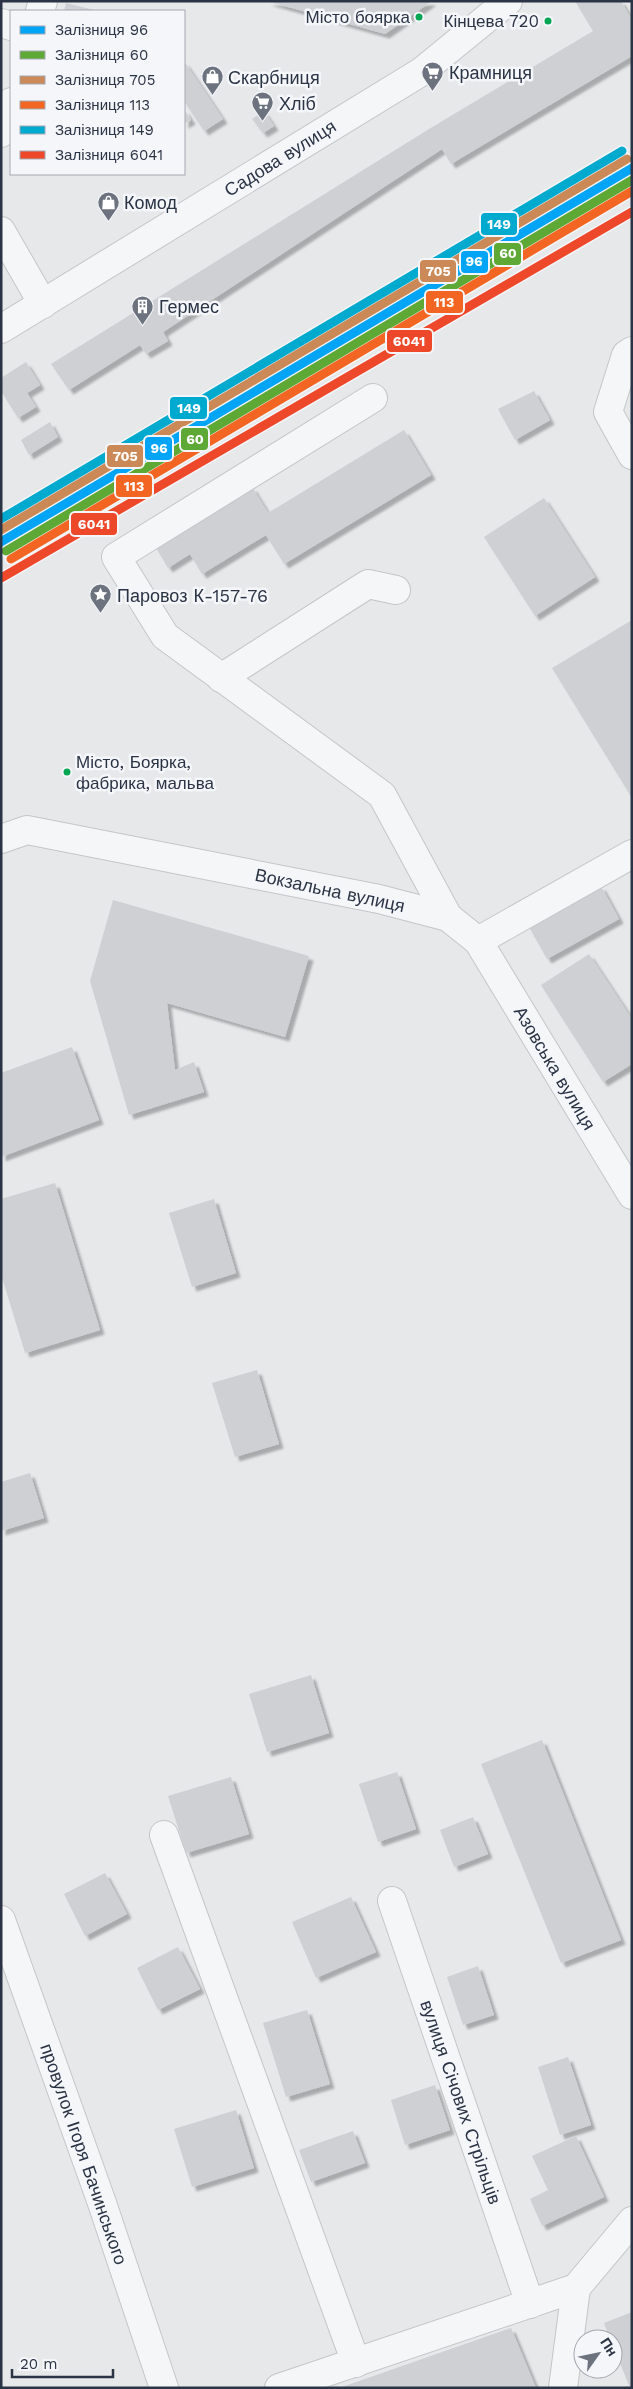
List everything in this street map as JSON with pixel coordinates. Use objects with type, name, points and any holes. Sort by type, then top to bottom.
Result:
[{"type":"street","name":"Садова вулиця","points":[[1,329],[421,72],[508,1]]},
{"type":"street","points":[[1,132],[10,105]]},
{"type":"street","points":[[1,231],[43,304]]},
{"type":"street","points":[[632,351],[626,355],[608,412],[632,456]]},
{"type":"street","points":[[373,398],[116,557],[165,636],[382,795],[448,917]]},
{"type":"street","points":[[221,678],[368,584],[396,590]]},
{"type":"street","name":"Вокзальна вулиця","points":[[1,839],[27,830],[379,899],[448,917],[478,941]]},
{"type":"street","points":[[478,941],[632,854]]},
{"type":"street","name":"Азовська вулиця","points":[[478,941],[632,1195]]},
{"type":"street","points":[[164,1835],[356,2363]]},
{"type":"street","name":"вулиця Січових Стрільців","points":[[392,1901],[530,2304]]},
{"type":"street","name":"провулок Ігоря Бачинського","points":[[1,1920],[102,2203],[164,2388]]},
{"type":"street","points":[[279,2388],[576,2288],[632,2221]]},
{"type":"street","points":[[564,2388],[576,2288]]},
{"type":"building","points":[[267,1],[432,1],[385,34]]},
{"type":"building","points":[[575,1],[621,1],[632,20],[632,56],[451,164],[442,149],[163,332],[168,341],[146,354],[140,345],[69,390],[51,364],[429,129],[593,31]]},
{"type":"building","points":[[66,3],[94,10],[64,10]]},
{"type":"building","points":[[185,62],[223,119],[204,131],[185,102]]},
{"type":"building","points":[[185,111],[191,120],[185,123]]},
{"type":"building","name":"Хліб","points":[[264,111],[274,126],[263,133],[252,119]]},
{"type":"building","points":[[26,362],[40,385],[27,393],[36,407],[18,418],[1,391],[1,378]]},
{"type":"building","points":[[534,391],[550,420],[515,440],[498,409]]},
{"type":"building","points":[[50,422],[58,437],[29,455],[21,440]]},
{"type":"building","points":[[404,430],[431,475],[284,564],[266,535],[202,574],[190,554],[168,568],[155,546],[252,487],[268,513]]},
{"type":"building","points":[[544,498],[595,577],[535,616],[484,537]]},
{"type":"building","points":[[632,620],[632,798],[552,668]]},
{"type":"building","points":[[601,886],[619,919],[547,959],[529,927]]},
{"type":"building","points":[[113,900],[309,956],[285,1037],[167,1003],[175,1070],[194,1062],[204,1092],[129,1115],[90,981]]},
{"type":"building","points":[[589,954],[632,1019],[632,1064],[603,1082],[541,985]]},
{"type":"building","points":[[72,1047],[99,1120],[1,1157],[1,1073]]},
{"type":"building","points":[[55,1183],[100,1330],[25,1353],[1,1274],[1,1199]]},
{"type":"building","points":[[214,1199],[236,1273],[192,1287],[169,1213]]},
{"type":"building","points":[[257,1370],[279,1444],[235,1457],[212,1383]]},
{"type":"building","points":[[30,1473],[44,1518],[1,1531],[1,1482]]},
{"type":"building","points":[[311,1675],[329,1733],[267,1752],[249,1694]]},
{"type":"building","points":[[542,1740],[621,1940],[561,1963],[481,1764]]},
{"type":"building","points":[[397,1772],[416,1829],[378,1842],[359,1784]]},
{"type":"building","points":[[231,1777],[249,1834],[186,1853],[168,1796]]},
{"type":"building","points":[[473,1817],[488,1854],[454,1867],[440,1830]]},
{"type":"building","points":[[105,1873],[127,1914],[85,1936],[64,1894]]},
{"type":"building","points":[[351,1897],[376,1952],[316,1978],[292,1922]]},
{"type":"building","points":[[178,1947],[200,1989],[158,2010],[137,1968]]},
{"type":"building","points":[[478,1966],[494,2015],[463,2025],[447,1977]]},
{"type":"building","points":[[307,2010],[330,2084],[286,2097],[263,2023]]},
{"type":"building","points":[[568,2057],[591,2125],[560,2135],[538,2067]]},
{"type":"building","points":[[435,2085],[450,2130],[405,2145],[391,2100]]},
{"type":"building","points":[[236,2110],[254,2168],[192,2187],[174,2129]]},
{"type":"building","points":[[353,2131],[365,2163],[311,2182],[299,2150]]},
{"type":"building","points":[[576,2136],[604,2197],[542,2226],[530,2199],[548,2190],[532,2156]]},
{"type":"building","points":[[632,2312],[632,2388],[630,2388],[623,2371],[623,2329],[606,2329],[604,2323]]},
{"type":"building","points":[[511,2328],[536,2388],[342,2388],[342,2387]]},
{"type":"rail line","name":"149","points":[[1,519],[622,151]]},
{"type":"rail line","name":"705","points":[[1,530],[627,159]]},
{"type":"rail line","name":"96","points":[[1,542],[632,168]]},
{"type":"rail line","name":"60","points":[[6,551],[632,180]]},
{"type":"rail line","name":"113","points":[[11,559],[632,191]]},
{"type":"rail line","name":"6041","points":[[1,578],[632,212]]},
{"type":"place","name":"Місто боярка","points":[[419,17]]},
{"type":"place","name":"Кінцева 720","points":[[548,21]]},
{"type":"place","name":"Крамниця","points":[[433,91]]},
{"type":"place","name":"Скарбниця","points":[[212,96]]},
{"type":"place","name":"Хліб","points":[[263,122]]},
{"type":"place","name":"Комод","points":[[108,221]]},
{"type":"place","name":"Гермес","points":[[143,325]]},
{"type":"place","name":"Паровоз К-157-76","points":[[101,614]]},
{"type":"place","name":"Місто, Боярка, фабрика, мальва","points":[[67,772]]}]
